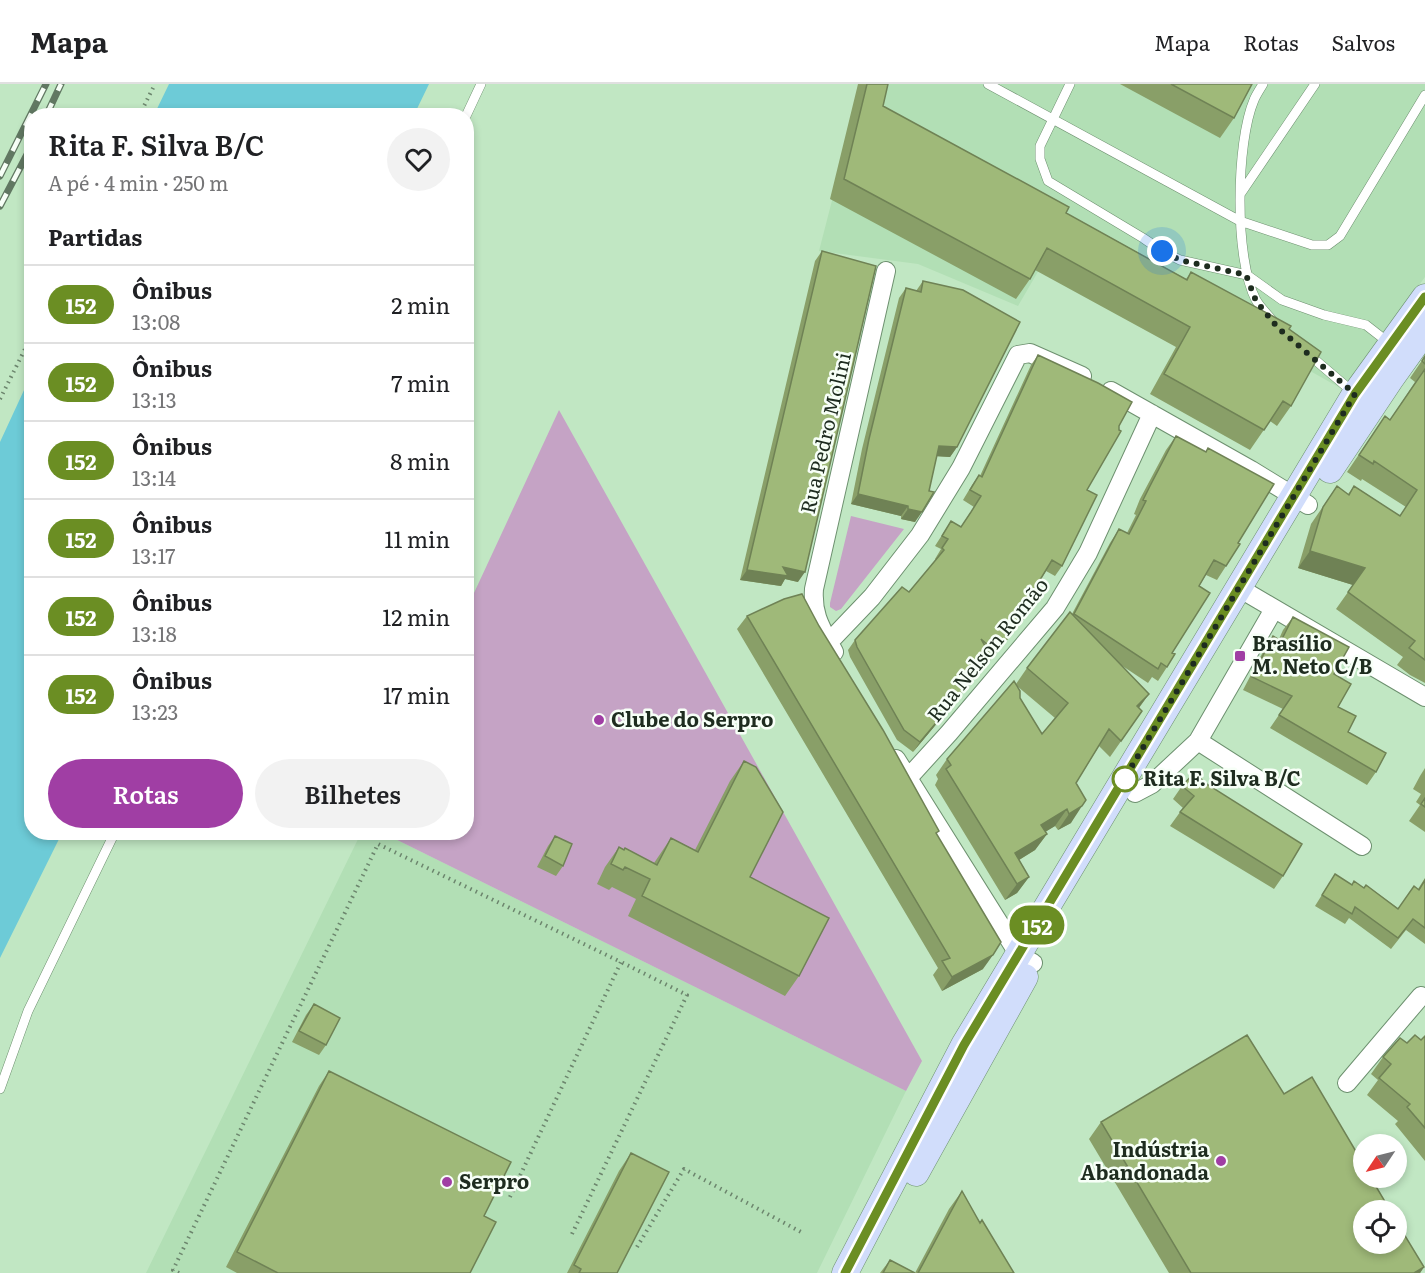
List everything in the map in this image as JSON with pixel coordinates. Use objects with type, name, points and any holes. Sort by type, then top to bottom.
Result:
[{"type":"main road","points":[[1301,501],[1342,450],[1382,374],[1391,344],[1425,297]]},
{"type":"main road","points":[[845,1273],[964,1045],[1026,959],[1136,793],[1256,597],[1355,394],[1382,374],[1425,332]]},
{"type":"main road","points":[[864,1273],[1026,959],[1256,597]]},
{"type":"street","name":"Rua Pedro Molini","points":[[829,642],[820,628],[813,606],[814,589],[885,271]]},
{"type":"street","points":[[841,663],[829,642],[872,597],[920,535],[988,418],[1014,360],[1023,353],[1030,353],[1060,365],[1152,414],[1301,501]]},
{"type":"street","name":"Rua Nelson Romão","points":[[909,777],[1055,608],[1088,553],[1152,414]]},
{"type":"street","points":[[1136,793],[1152,783],[1198,741],[1256,597],[1425,697]]},
{"type":"street","points":[[1198,741],[1362,846]]},
{"type":"street","points":[[888,747],[1026,959]]},
{"type":"street","points":[[1347,1083],[1424,995]]},
{"type":"lane","points":[[470,108],[481,84]]},
{"type":"lane","points":[[988,84],[1240,220],[1312,245],[1328,245],[1340,236],[1425,95]]},
{"type":"lane","points":[[1070,84],[1040,146],[1040,159],[1048,181],[1180,260],[1246,275],[1282,300],[1324,315],[1366,325],[1391,344]]},
{"type":"lane","points":[[1263,84],[1254,100],[1245,129],[1240,220],[1246,275],[1256,301],[1278,328]]},
{"type":"lane","points":[[1240,195],[1315,84]]},
{"type":"lane","points":[[1302,349],[1355,394]]},
{"type":"lane","points":[[0,1089],[28,1011],[111,840]]},
{"type":"path","points":[[143,108],[155,84]]},
{"type":"path","points":[[0,399],[24,351]]},
{"type":"path","points":[[178,1273],[173,1270],[378,844],[687,994],[572,1233]]},
{"type":"path","points":[[509,1199],[621,962]]},
{"type":"path","points":[[637,1247],[684,1169],[801,1232]]},
{"type":"shaded area","points":[[862,84],[1425,84],[1425,277],[1342,389],[1072,236],[1061,232],[1018,306],[918,264],[819,251]]},
{"type":"shaded area","name":"Clube do Serpro","points":[[559,410],[922,1061],[906,1091],[397,840],[474,840],[474,593]]},
{"type":"shaded area","points":[[851,516],[904,529],[841,609],[836,611],[830,607],[830,603]]},
{"type":"shaded area","name":"Serpro","points":[[358,840],[397,840],[906,1091],[817,1273],[146,1273]]},
{"type":"water","points":[[169,84],[429,84],[417,108],[157,108]]},
{"type":"water","points":[[24,390],[24,840],[59,840],[0,958],[0,442]]},
{"type":"building","points":[[867,84],[888,84],[883,106],[1069,207],[1066,213],[1187,280],[1191,272],[1291,326],[1289,329],[1321,352],[1291,406],[1283,401],[1264,430],[1164,374],[1190,327],[1047,248],[1030,279],[844,179]]},
{"type":"building","points":[[1171,84],[1252,84],[1234,118]]},
{"type":"building","points":[[822,251],[876,266],[805,572],[783,567],[788,576],[747,570]]},
{"type":"building","points":[[923,281],[963,290],[1020,322],[957,447],[939,446],[929,491],[934,492],[922,512],[908,509],[908,506],[858,494],[906,288],[921,292]]},
{"type":"building","points":[[1038,355],[1132,402],[1119,426],[1121,431],[1087,490],[1097,495],[1062,566],[1052,560],[1018,616],[1023,619],[996,652],[981,639],[991,657],[920,742],[904,730],[855,640],[902,587],[909,592],[944,550],[942,548],[948,539],[942,536],[951,521],[961,527],[971,512],[981,496],[970,490],[979,475],[982,477]]},
{"type":"building","points":[[1425,369],[1425,660],[1409,648],[1415,641],[1348,592],[1365,568],[1310,551],[1323,507],[1337,486],[1349,495],[1354,486],[1400,516],[1417,490],[1374,461],[1373,464],[1359,455],[1385,416],[1390,420]]},
{"type":"building","points":[[1176,436],[1206,452],[1208,448],[1274,484],[1226,566],[1214,560],[1199,586],[1210,593],[1172,653],[1175,654],[1167,667],[1161,663],[1158,669],[1074,614],[1119,529],[1129,534],[1146,501],[1143,500]]},
{"type":"building","points":[[802,594],[883,730],[939,831],[936,833],[1001,942],[993,955],[952,977],[942,961],[950,958],[747,616],[784,599]]},
{"type":"building","points":[[1070,612],[1149,694],[1137,706],[1142,711],[1121,741],[1109,729],[1076,783],[1086,800],[1082,806],[1069,814],[1067,809],[1041,825],[1047,834],[1015,853],[1029,877],[1017,884],[946,769],[951,765],[947,759],[1014,681],[1020,691],[1020,698],[1042,734],[1068,703],[1027,668]]},
{"type":"building","points":[[1293,617],[1349,647],[1334,674],[1351,684],[1338,707],[1356,716],[1348,732],[1386,753],[1376,772],[1279,715],[1292,696],[1252,677],[1273,636],[1281,641]]},
{"type":"building","points":[[744,761],[756,767],[783,812],[750,877],[829,918],[799,976],[642,896],[650,879],[625,867],[623,870],[611,864],[619,847],[657,865],[671,838],[698,852]]},
{"type":"building","points":[[1195,772],[1205,783],[1302,844],[1283,876],[1180,812],[1194,796],[1182,786]]},
{"type":"building","points":[[555,836],[572,844],[563,866],[545,856]]},
{"type":"building","points":[[1335,874],[1352,885],[1354,881],[1364,888],[1366,885],[1398,909],[1414,886],[1419,890],[1425,880],[1425,928],[1413,919],[1398,938],[1355,907],[1352,914],[1322,895]]},
{"type":"building","points":[[314,1004],[340,1018],[326,1045],[299,1031]]},
{"type":"building","name":"Indústria Abandonada","points":[[1247,1035],[1284,1094],[1312,1077],[1353,1146],[1353,1188],[1377,1188],[1384,1200],[1353,1200],[1353,1254],[1407,1254],[1407,1239],[1424,1267],[1414,1273],[1191,1273],[1101,1122]]},
{"type":"building","points":[[1415,1035],[1421,1040],[1425,1036],[1425,1128],[1407,1107],[1410,1104],[1379,1078],[1391,1064],[1383,1057],[1400,1038],[1407,1043]]},
{"type":"building","name":"Serpro","points":[[329,1071],[511,1162],[484,1216],[496,1222],[470,1273],[278,1273],[237,1252]]},
{"type":"building","points":[[631,1153],[669,1172],[617,1273],[579,1273],[581,1269],[574,1265]]},
{"type":"building","points":[[962,1191],[980,1223],[982,1220],[1014,1273],[918,1273]]},
{"type":"building","points":[[890,1260],[915,1273],[883,1273]]},
{"type":"railway","points":[[34,108],[46,84]]},
{"type":"railway","points":[[50,108],[61,84]]},
{"type":"railway","points":[[0,176],[24,128]]},
{"type":"railway","points":[[0,206],[24,160]]},
{"type":"bus line","name":"152","points":[[845,1273],[964,1045],[1355,394],[1425,297]]},
{"type":"place","name":"Brasílio M. Neto C/B","points":[[1240,656]]},
{"type":"place","name":"Clube do Serpro","points":[[599,720]]},
{"type":"place","name":"Rita F. Silva B/C","points":[[1125,779]]},
{"type":"place","name":"Indústria Abandonada","points":[[1221,1161]]},
{"type":"place","name":"Serpro","points":[[447,1182]]},
{"type":"route","points":[[1125,779],[1120,786],[1355,394],[1278,328],[1256,301],[1246,275],[1180,260],[1162,251]]}]
